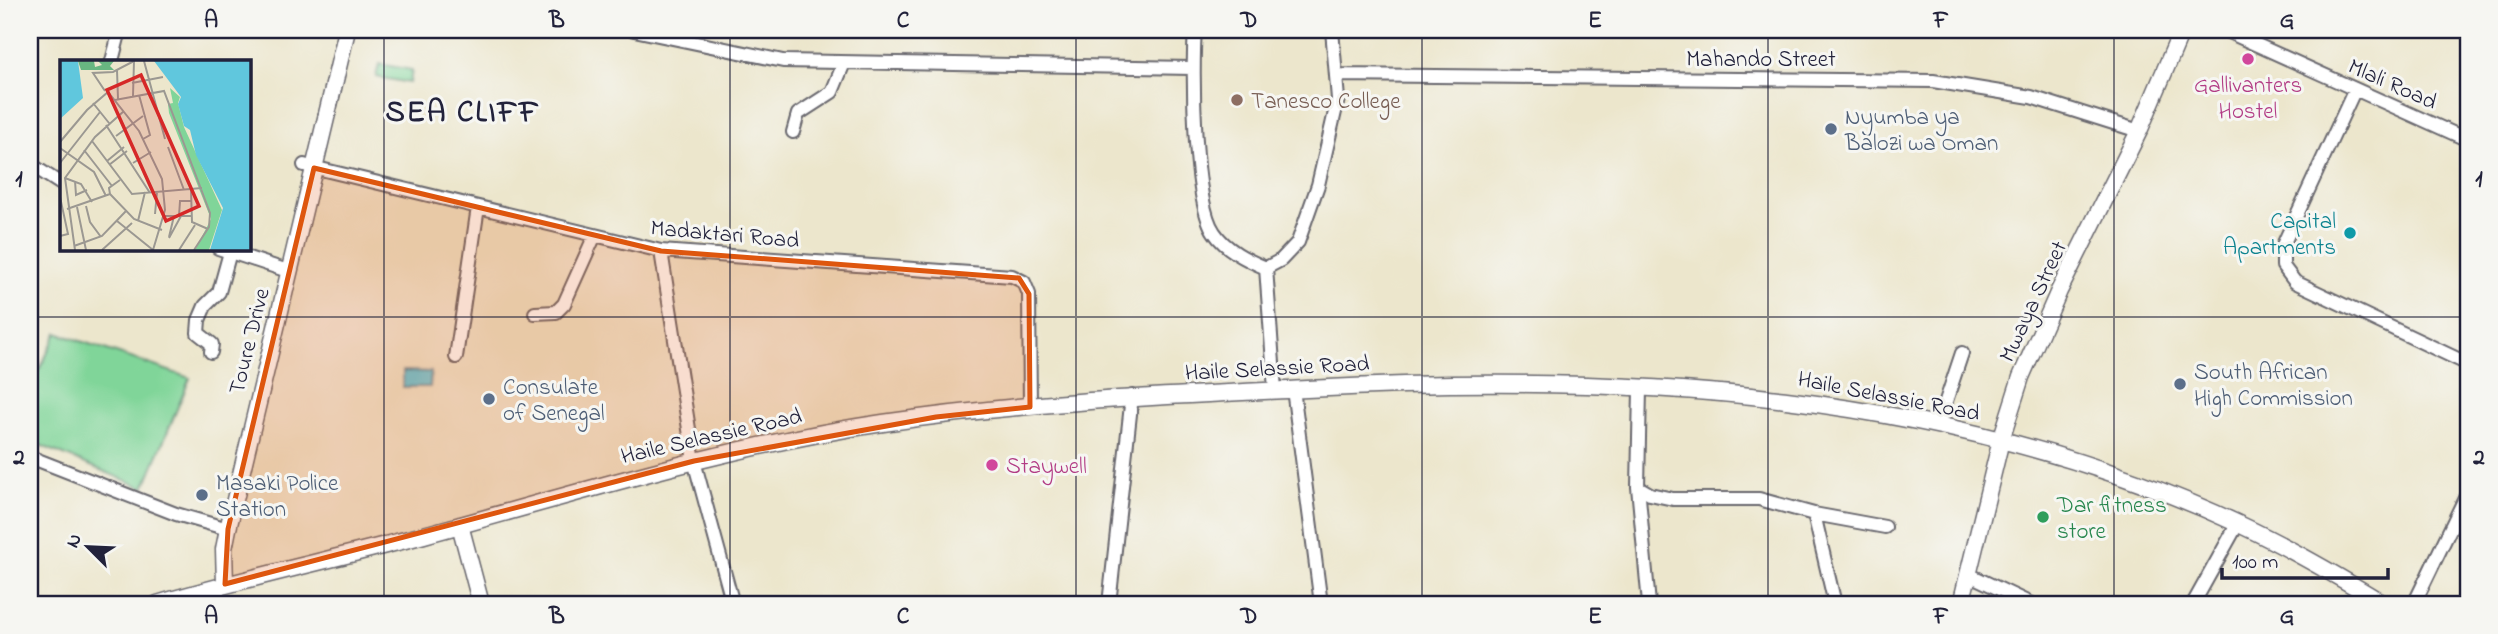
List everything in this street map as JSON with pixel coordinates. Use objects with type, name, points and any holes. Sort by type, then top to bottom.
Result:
[{"type":"street","points":[[112,60],[120,30]]},
{"type":"street","name":"Toure Drive","points":[[225,584],[224,549],[228,529],[288,271],[309,167],[347,30]]},
{"type":"street","points":[[634,30],[752,57],[783,61],[1192,68]]},
{"type":"street","points":[[1195,30],[1192,68],[1203,193],[1213,231],[1232,250],[1266,268]]},
{"type":"street","points":[[1266,268],[1281,260],[1298,242],[1304,227],[1338,99],[1332,30]]},
{"type":"street","name":"Mwaya Street","points":[[1961,604],[2001,440],[2021,377],[2139,131],[2182,30]]},
{"type":"street","name":"Mlali Road","points":[[2224,30],[2468,140]]},
{"type":"street","points":[[793,132],[798,114],[832,92],[844,63]]},
{"type":"street","name":"Mahando Street","points":[[1337,75],[1933,81],[2031,97],[2139,131]]},
{"type":"street","points":[[2355,89],[2283,245],[2283,266],[2295,282],[2468,364]]},
{"type":"street","points":[[30,164],[60,183]]},
{"type":"street","name":"Madaktari Road","points":[[309,167],[662,251],[1018,278],[1029,294],[1030,407]]},
{"type":"street","points":[[456,357],[478,207]]},
{"type":"street","points":[[535,313],[556,312],[564,304],[595,235]]},
{"type":"street","points":[[211,352],[212,344],[201,337],[197,328],[205,306],[219,292],[224,250],[288,271]]},
{"type":"street","points":[[662,251],[694,461],[733,604]]},
{"type":"street","points":[[1266,268],[1275,390]]},
{"type":"street","points":[[1938,425],[1962,353]]},
{"type":"street","name":"Haile Selassie Road","points":[[157,604],[694,461],[886,422],[1132,396],[1532,382],[1598,384],[1797,399],[1887,413],[2001,440],[2121,477],[2238,523],[2282,544],[2384,604]]},
{"type":"street","points":[[1640,389],[1638,486],[1649,604]]},
{"type":"street","points":[[1293,390],[1321,604]]},
{"type":"street","points":[[1109,604],[1132,396]]},
{"type":"street","points":[[30,457],[176,514],[228,529]]},
{"type":"street","points":[[1638,486],[1650,494],[1673,499],[1759,499],[1814,514],[1885,527]]},
{"type":"street","points":[[2414,604],[2468,492]]},
{"type":"street","points":[[1814,514],[1835,604]]},
{"type":"street","points":[[2193,604],[2238,523]]},
{"type":"street","points":[[460,525],[481,604]]},
{"type":"street","points":[[1970,575],[2031,604]]},
{"type":"highlighted area","points":[[314,168],[661,251],[1019,278],[1029,294],[1030,407],[936,417],[694,461],[225,584],[228,529]]},
{"type":"green space","points":[[379,64],[412,70],[410,83],[376,77]]},
{"type":"green space","points":[[57,333],[190,378],[144,488],[30,441],[30,389]]},
{"type":"water","points":[[403,371],[431,372],[430,387],[403,387]]},
{"type":"place","name":"Gallivanters Hostel","points":[[2248,59]]},
{"type":"place","name":"Tanesco College","points":[[1237,100]]},
{"type":"place","name":"Nyumba ya Balozi wa Oman","points":[[1831,129]]},
{"type":"place","name":"Capital Apartments","points":[[2350,233]]},
{"type":"place","name":"South African High Commission","points":[[2180,384]]},
{"type":"place","name":"Consulate of Senegal","points":[[489,399]]},
{"type":"place","name":"Staywell","points":[[992,465]]},
{"type":"place","name":"Masaki Police Station","points":[[202,495]]},
{"type":"place","name":"Dar fitness store","points":[[2043,517]]},
{"type":"district","name":"SEA CLIFF","points":[[463,111]]}]
